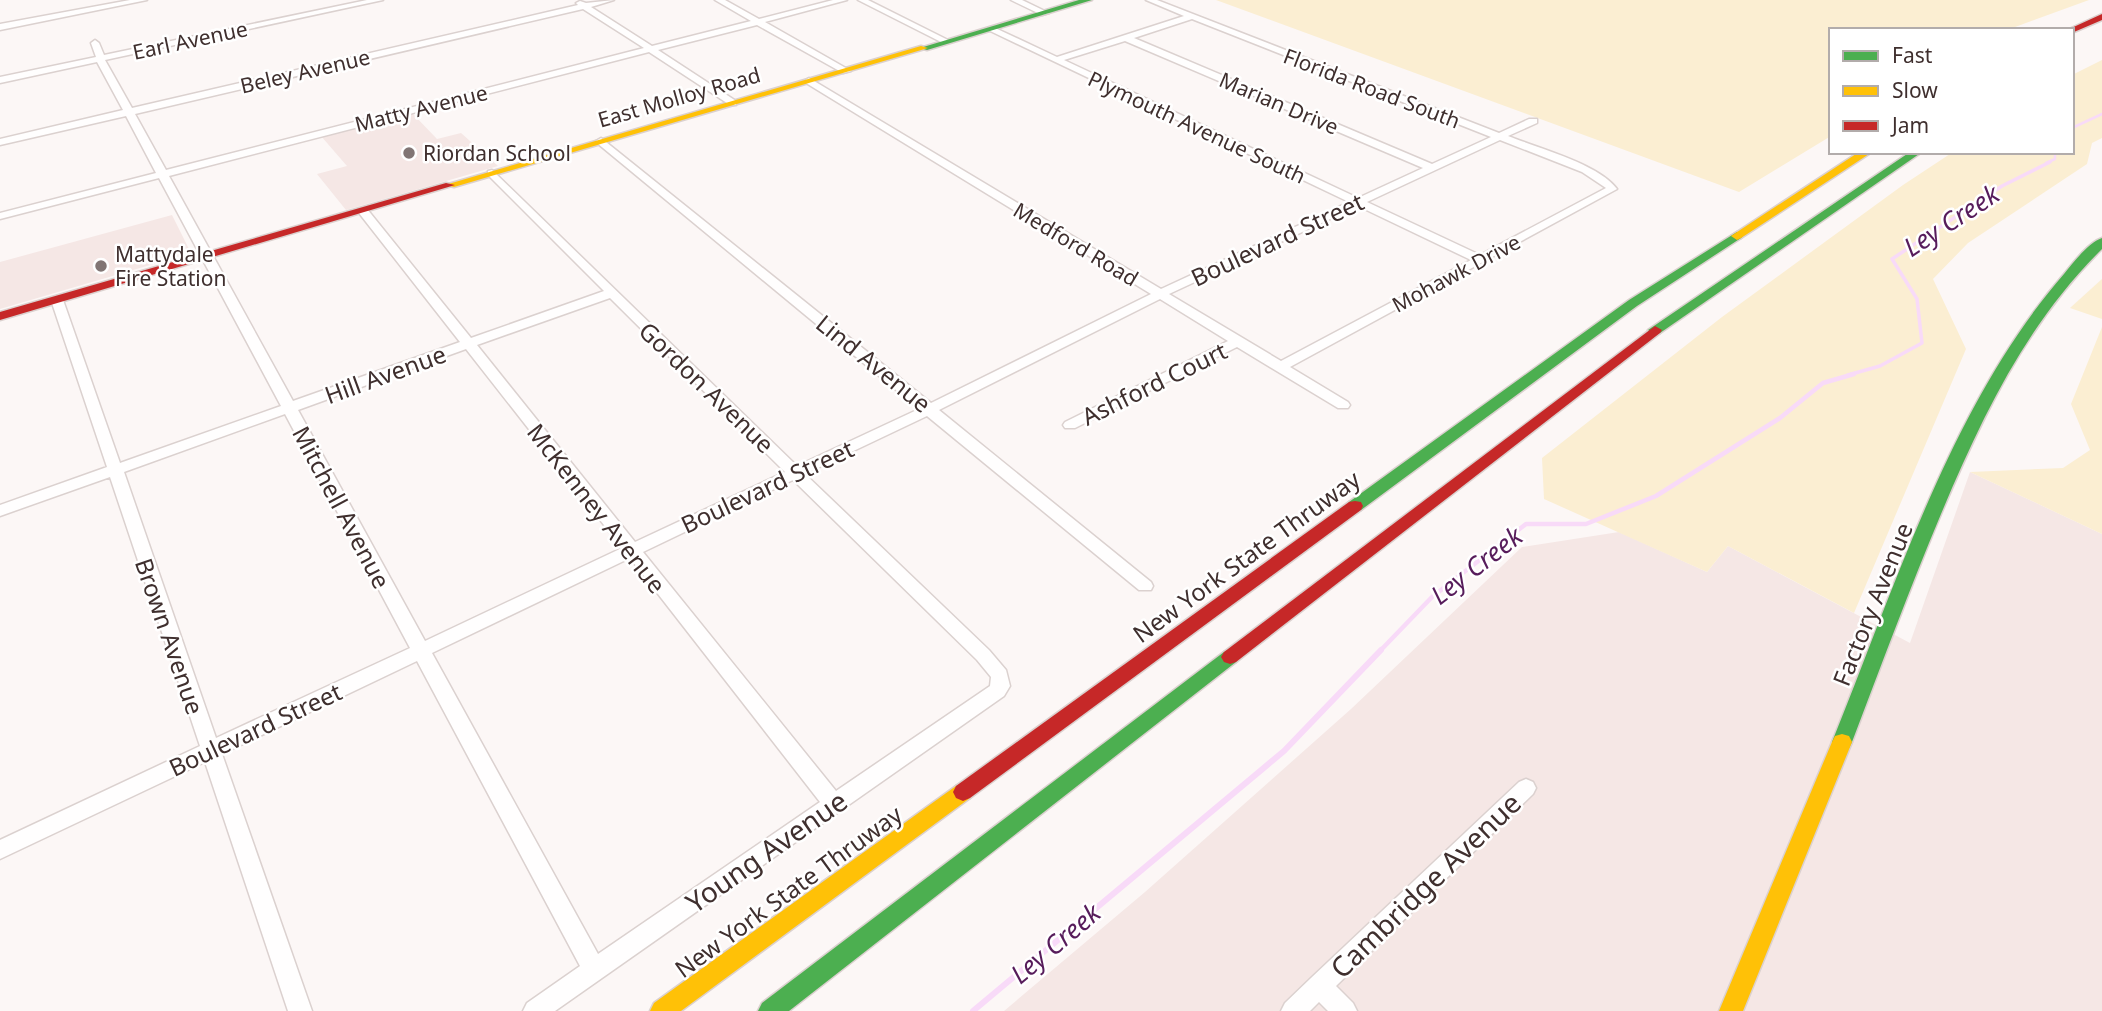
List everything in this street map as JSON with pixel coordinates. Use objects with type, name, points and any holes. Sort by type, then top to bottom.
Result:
[{"type":"main road","name":"East Molloy Road","points":[[0,316],[1088,0]]},
{"type":"main road","points":[[2074,29],[2102,17]]},
{"type":"main road","name":"New York State Thruway","points":[[662,1011],[1633,303],[1864,154]]},
{"type":"main road","points":[[770,1011],[1676,314],[1914,154]]},
{"type":"main road","name":"Factory Avenue","points":[[1731,1011],[1924,533],[1968,432],[2012,349],[2056,287],[2079,260],[2102,242]]},
{"type":"street","points":[[0,27],[143,0]]},
{"type":"street","name":"Earl Avenue","points":[[0,80],[379,0]]},
{"type":"street","name":"Beley Avenue","points":[[0,142],[580,3],[610,0]]},
{"type":"street","points":[[719,0],[846,71]]},
{"type":"street","name":"Matty Avenue","points":[[0,216],[843,0]]},
{"type":"street","points":[[862,0],[946,41]]},
{"type":"street","points":[[1015,0],[1045,13]]},
{"type":"street","name":"Florida Road South","points":[[1150,0],[1595,175]]},
{"type":"street","points":[[580,3],[733,103]]},
{"type":"street","points":[[1056,60],[1191,17]]},
{"type":"street","name":"Plymouth Avenue South","points":[[990,29],[1482,260]]},
{"type":"street","name":"Marian Drive","points":[[1126,38],[1432,168]]},
{"type":"street","name":"Mitchell Avenue","points":[[94,43],[100,52],[100,59],[288,408],[594,970]]},
{"type":"street","name":"Medford Road","points":[[809,81],[1343,405]]},
{"type":"street","name":"Boulevard Street","points":[[0,850],[930,409],[1160,294],[1533,121]]},
{"type":"street","name":"Lind Avenue","points":[[601,141],[1145,586]]},
{"type":"street","name":"Gordon Avenue","points":[[492,173],[611,293],[983,655],[1000,675],[1001,686],[997,691]]},
{"type":"street","name":"Mohawk Drive","points":[[1280,367],[1612,189],[1595,175]]},
{"type":"street","name":"McKenney Avenue","points":[[363,211],[834,804]]},
{"type":"street","name":"Hill Avenue","points":[[0,511],[611,293]]},
{"type":"street","name":"Brown Avenue","points":[[57,300],[300,1011]]},
{"type":"street","name":"Ashford Court","points":[[1070,425],[1238,341]]},
{"type":"street","name":"Young Avenue","points":[[535,1011],[997,691]]},
{"type":"street","name":"Cambridge Avenue","points":[[1293,1011],[1526,788]]},
{"type":"street","points":[[1319,986],[1345,1011]]},
{"type":"shaded area","points":[[1216,0],[2089,0],[2012,28],[1829,28],[1829,137],[1739,192]]},
{"type":"shaded area","points":[[2102,60],[2102,138],[2092,143],[2087,164],[1968,243],[1933,279],[1966,349],[1854,613],[1728,546],[1707,572],[1544,499],[1542,458],[1722,317],[1903,185],[1950,154],[2074,154],[2074,74]]},
{"type":"shaded area","name":"Riordan School","points":[[412,113],[437,139],[461,133],[498,166],[346,210],[317,174],[347,166],[321,136]]},
{"type":"shaded area","points":[[172,215],[191,253],[0,309],[0,262]]},
{"type":"shaded area","points":[[2102,279],[2102,319],[2070,308]]},
{"type":"shaded area","points":[[2102,327],[2102,534],[1970,472],[2063,468],[2090,450],[2071,404]]},
{"type":"shaded area","points":[[1970,472],[2102,534],[2102,1011],[1004,1011],[1145,892],[1351,709],[1522,547],[1619,532],[1707,572],[1728,546],[1910,643]]},
{"type":"waterway","name":"Ley Creek","points":[[2074,127],[2102,114]]},
{"type":"waterway","name":"Ley Creek","points":[[2046,163],[2055,159],[2055,154]]},
{"type":"waterway","name":"Ley Creek","points":[[1848,375],[1880,366],[1922,343],[1917,299],[1892,259],[2002,186],[2050,162]]},
{"type":"waterway","name":"Ley Creek","points":[[1379,652],[1432,597],[1526,524],[1586,524],[1656,496],[1780,418],[1823,383],[1854,374]]},
{"type":"waterway","name":"Ley Creek","points":[[973,1011],[1284,751],[1381,650]]},
{"type":"traffic: fast","points":[[924,48],[1088,0]]},
{"type":"traffic: fast","points":[[1655,330],[1914,154]]},
{"type":"traffic: fast","points":[[1355,506],[1633,303],[1737,236]]},
{"type":"traffic: fast","points":[[1842,742],[1928,526],[1989,392],[2050,297],[2102,242]]},
{"type":"traffic: fast","points":[[770,1011],[1230,657]]},
{"type":"traffic: slow","points":[[450,185],[924,48]]},
{"type":"traffic: slow","points":[[1737,236],[1864,154]]},
{"type":"traffic: slow","points":[[1731,1011],[1842,742]]},
{"type":"traffic: slow","points":[[662,1011],[963,792]]},
{"type":"traffic: jam","points":[[2074,29],[2102,17]]},
{"type":"traffic: jam","points":[[0,316],[450,185]]},
{"type":"traffic: jam","points":[[1230,657],[1655,330]]},
{"type":"traffic: jam","points":[[963,792],[1355,506]]},
{"type":"place","name":"Riordan School","points":[[409,153]]},
{"type":"place","name":"Mattydale Fire Station","points":[[101,266]]}]
